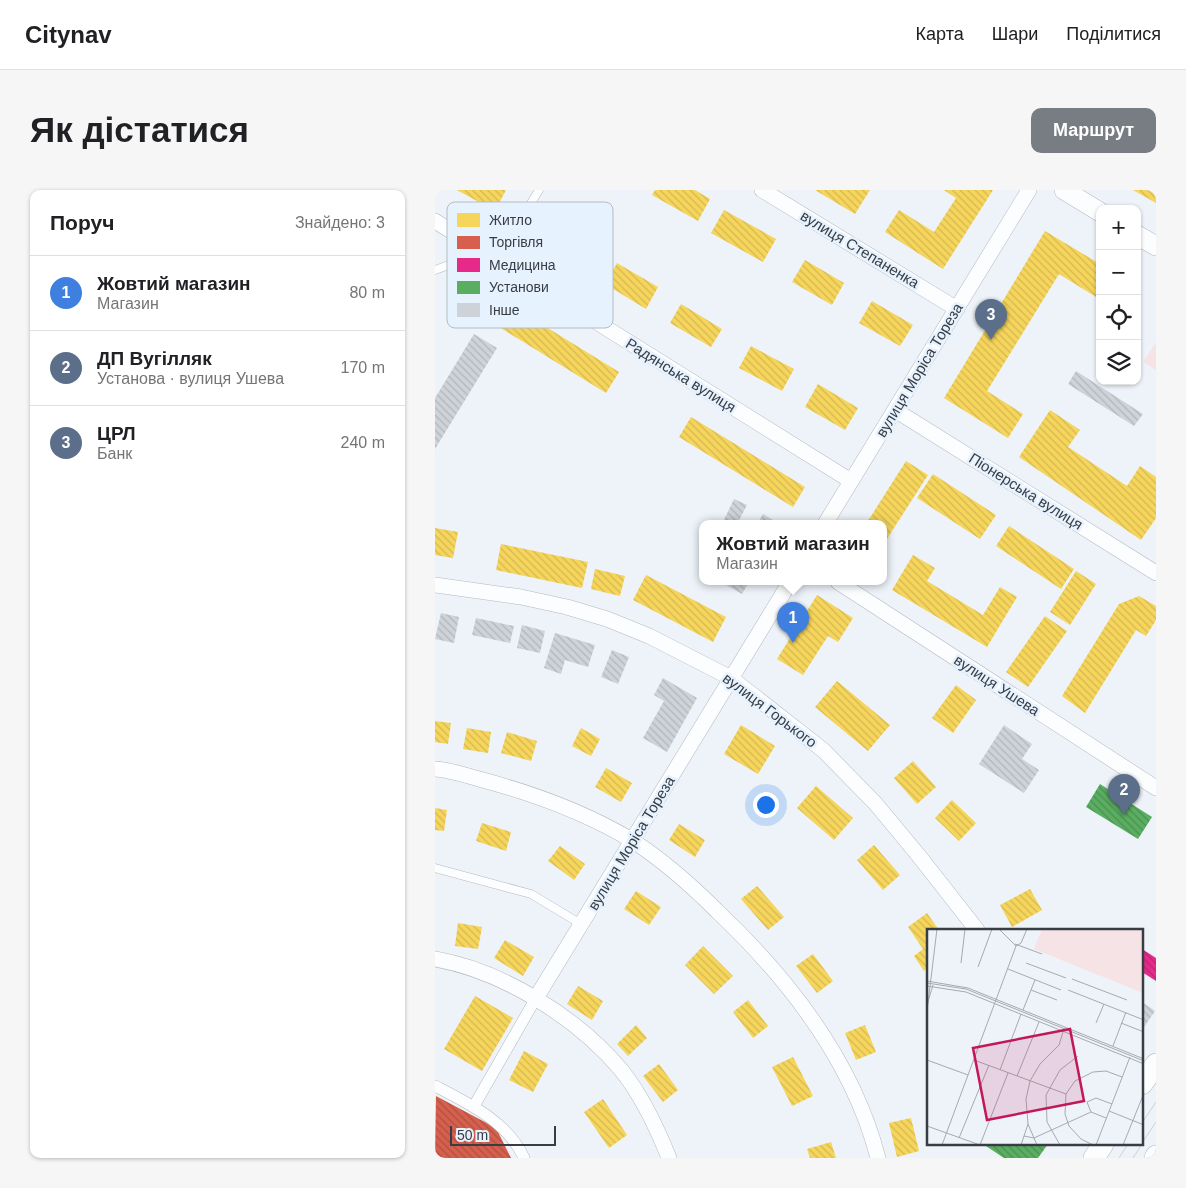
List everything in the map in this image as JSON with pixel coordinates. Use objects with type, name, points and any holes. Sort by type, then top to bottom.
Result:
[{"type":"main road","points":[[1143,1083],[1156,1064]]},
{"type":"main road","points":[[1094,1158],[1102,1146]]},
{"type":"street","name":"вулиця Степаненка","points":[[762,190],[957,309]]},
{"type":"street","name":"вулиця Моріса Тореза","points":[[827,520],[1029,190]]},
{"type":"street","points":[[1064,190],[1096,210]]},
{"type":"street","name":"Радянська вулиця","points":[[435,221],[447,228]]},
{"type":"street","points":[[1141,237],[1156,246]]},
{"type":"street","name":"Радянська вулиця","points":[[606,328],[851,482]]},
{"type":"street","name":"Піонерська вулиця","points":[[895,410],[1156,573]]},
{"type":"street","name":"вулиця Горького","points":[[435,585],[521,597],[567,607],[607,619],[649,636],[731,678],[823,750],[868,797],[919,856],[976,929]]},
{"type":"street","name":"вулиця Моріса Тореза","points":[[474,1106],[536,998],[788,585]]},
{"type":"street","name":"вулиця Ушева","points":[[843,585],[1156,788]]},
{"type":"street","points":[[435,768],[519,789],[570,809],[632,841],[669,866],[729,922],[786,983],[817,1027],[858,1099],[878,1158]]},
{"type":"street","points":[[435,959],[484,973],[536,998],[587,1036],[622,1071],[649,1112],[669,1158]]},
{"type":"street","points":[[435,1086],[474,1106],[497,1124],[509,1136],[524,1158]]},
{"type":"lane","points":[[530,202],[539,190]]},
{"type":"lane","points":[[435,868],[531,894],[581,924]]},
{"type":"shaded area","points":[[1156,342],[1156,370],[1143,362]]},
{"type":"building: Житло","points":[[457,190],[506,190],[500,202],[479,202]]},
{"type":"building: Житло","points":[[655,190],[695,190],[710,199],[698,221],[652,195]]},
{"type":"building: Житло","points":[[815,190],[870,190],[855,214]]},
{"type":"building: Житло","points":[[944,190],[993,190],[943,269],[885,232],[899,210],[934,232],[956,198]]},
{"type":"building: Житло","points":[[1133,190],[1156,190],[1156,203]]},
{"type":"building: Житло","points":[[724,210],[776,239],[763,262],[711,233]]},
{"type":"building: Житло","points":[[1045,231],[1096,262],[1096,297],[1059,274],[987,391],[1023,414],[1008,438],[944,398]]},
{"type":"building: Житло","points":[[805,260],[844,283],[832,305],[792,282]]},
{"type":"building: Житло","points":[[617,263],[658,287],[646,309],[613,289],[613,270]]},
{"type":"building: Житло","points":[[872,301],[913,325],[900,346],[859,323]]},
{"type":"building: Житло","points":[[681,304],[722,329],[711,347],[670,323]]},
{"type":"building: Житло","points":[[501,328],[548,328],[619,372],[606,393]]},
{"type":"building: Житло","points":[[751,346],[794,369],[782,391],[739,368]]},
{"type":"building: Житло","points":[[818,384],[858,408],[845,430],[805,407]]},
{"type":"building: Житло","points":[[1050,410],[1080,430],[1068,447],[1127,486],[1140,466],[1156,477],[1156,518],[1141,540],[1019,457]]},
{"type":"building: Житло","points":[[691,417],[805,487],[793,507],[679,437]]},
{"type":"building: Житло","points":[[906,461],[928,475],[887,539],[887,520],[869,520]]},
{"type":"building: Житло","points":[[933,474],[996,515],[980,539],[917,498]]},
{"type":"building: Житло","points":[[1009,526],[1074,569],[1061,589],[996,546]]},
{"type":"building: Житло","points":[[435,528],[458,532],[453,558],[435,555]]},
{"type":"building: Житло","points":[[501,544],[588,562],[582,588],[496,570]]},
{"type":"building: Житло","points":[[913,555],[935,568],[927,581],[983,615],[1000,587],[1017,597],[987,647],[892,590]]},
{"type":"building: Житло","points":[[595,569],[625,576],[620,596],[591,589]]},
{"type":"building: Житло","points":[[1076,571],[1096,584],[1070,625],[1050,612]]},
{"type":"building: Житло","points":[[646,575],[726,617],[713,642],[633,600]]},
{"type":"building: Житло","points":[[817,595],[853,618],[838,642],[828,636],[803,675],[777,659]]},
{"type":"building: Житло","points":[[1139,596],[1156,606],[1156,620],[1146,636],[1136,630],[1085,713],[1062,696],[1119,604]]},
{"type":"building: Житло","points":[[1045,616],[1067,631],[1028,687],[1006,672]]},
{"type":"building: Житло","points":[[837,681],[890,725],[868,751],[815,707]]},
{"type":"building: Житло","points":[[956,685],[976,700],[953,733],[932,718]]},
{"type":"building: Житло","points":[[435,721],[451,723],[448,744],[435,742]]},
{"type":"building: Житло","points":[[741,725],[775,746],[758,774],[724,754]]},
{"type":"building: Житло","points":[[467,728],[491,732],[488,753],[463,749]]},
{"type":"building: Житло","points":[[581,728],[600,739],[591,756],[572,746]]},
{"type":"building: Житло","points":[[507,732],[537,741],[531,761],[501,753]]},
{"type":"building: Житло","points":[[913,761],[936,787],[917,804],[894,778]]},
{"type":"building: Житло","points":[[606,768],[632,783],[621,802],[595,787]]},
{"type":"building: Житло","points":[[816,786],[853,818],[834,840],[797,808]]},
{"type":"building: Житло","points":[[952,800],[976,823],[959,841],[935,818]]},
{"type":"building: Житло","points":[[435,808],[447,810],[444,831],[435,830]]},
{"type":"building: Житло","points":[[482,823],[511,832],[506,851],[476,841]]},
{"type":"building: Житло","points":[[679,824],[705,840],[695,857],[669,840]]},
{"type":"building: Житло","points":[[874,845],[900,875],[883,890],[857,860]]},
{"type":"building: Житло","points":[[560,846],[585,864],[574,880],[548,861]]},
{"type":"building: Житло","points":[[757,886],[784,917],[768,930],[741,899]]},
{"type":"building: Житло","points":[[1030,889],[1042,910],[1012,927],[1000,905]]},
{"type":"building: Житло","points":[[636,891],[661,907],[649,925],[624,909]]},
{"type":"building: Житло","points":[[927,913],[938,929],[927,929],[927,968],[924,971],[914,956],[923,949],[908,927]]},
{"type":"building: Житло","points":[[458,923],[482,927],[478,949],[455,946]]},
{"type":"building: Житло","points":[[505,940],[534,957],[523,976],[494,958]]},
{"type":"building: Житло","points":[[703,946],[733,976],[714,994],[685,965]]},
{"type":"building: Житло","points":[[813,954],[833,981],[817,993],[796,966]]},
{"type":"building: Житло","points":[[578,986],[603,1001],[592,1020],[567,1004]]},
{"type":"building: Житло","points":[[475,996],[513,1018],[482,1071],[444,1049]]},
{"type":"building: Житло","points":[[748,1000],[768,1026],[753,1038],[733,1012]]},
{"type":"building: Житло","points":[[636,1025],[647,1038],[628,1056],[617,1044]]},
{"type":"building: Житло","points":[[865,1025],[876,1052],[856,1060],[845,1033]]},
{"type":"building: Житло","points":[[524,1051],[548,1064],[533,1092],[509,1080]]},
{"type":"building: Житло","points":[[793,1057],[813,1096],[792,1106],[772,1067]]},
{"type":"building: Житло","points":[[659,1064],[678,1090],[663,1102],[643,1076]]},
{"type":"building: Житло","points":[[603,1099],[627,1135],[609,1148],[584,1112]]},
{"type":"building: Житло","points":[[911,1118],[919,1151],[897,1157],[889,1123]]},
{"type":"building: Житло","points":[[831,1142],[836,1158],[810,1158],[807,1149]]},
{"type":"building: Торгівля","points":[[436,1096],[496,1128],[511,1158],[435,1158]]},
{"type":"building: Медицина","points":[[1143,950],[1156,958],[1156,981],[1143,973]]},
{"type":"building: Установи","points":[[1100,784],[1152,817],[1138,839],[1086,807]]},
{"type":"building: Установи","points":[[986,1146],[1047,1146],[1038,1158],[1004,1158]]},
{"type":"building: Інше","points":[[474,334],[497,348],[435,449],[435,398]]},
{"type":"building: Інше","points":[[1076,371],[1143,414],[1134,426],[1068,384]]},
{"type":"building: Інше","points":[[734,499],[747,505],[739,520],[724,520]]},
{"type":"building: Інше","points":[[763,514],[773,520],[759,520]]},
{"type":"building: Інше","points":[[726,585],[747,585],[742,594]]},
{"type":"building: Інше","points":[[441,613],[459,617],[454,643],[435,639]]},
{"type":"building: Інше","points":[[476,618],[514,626],[510,643],[472,635]]},
{"type":"building: Інше","points":[[522,625],[545,631],[540,653],[517,648]]},
{"type":"building: Інше","points":[[555,633],[595,645],[588,667],[565,660],[561,674],[544,668]]},
{"type":"building: Інше","points":[[612,650],[629,657],[618,684],[601,677]]},
{"type":"building: Інше","points":[[663,678],[697,698],[667,752],[643,738],[664,701],[654,695]]},
{"type":"building: Інше","points":[[1004,725],[1032,744],[1022,759],[1039,770],[1024,793],[979,764]]},
{"type":"building: Інше","points":[[1143,1003],[1155,1011],[1143,1029]]},
{"type":"tram line","points":[[1143,1122],[1156,1102]]},
{"type":"tram line","points":[[1143,1142],[1156,1122]]},
{"type":"tram line","points":[[1119,1158],[1127,1146]]},
{"type":"tram line","points":[[1133,1158],[1141,1146]]},
{"type":"place","name":"ЦРЛ","points":[[991,340]]},
{"type":"place","name":"Жовтий магазин","points":[[793,643]]},
{"type":"place","name":"ДП Вугілляк","points":[[1124,815]]}]
